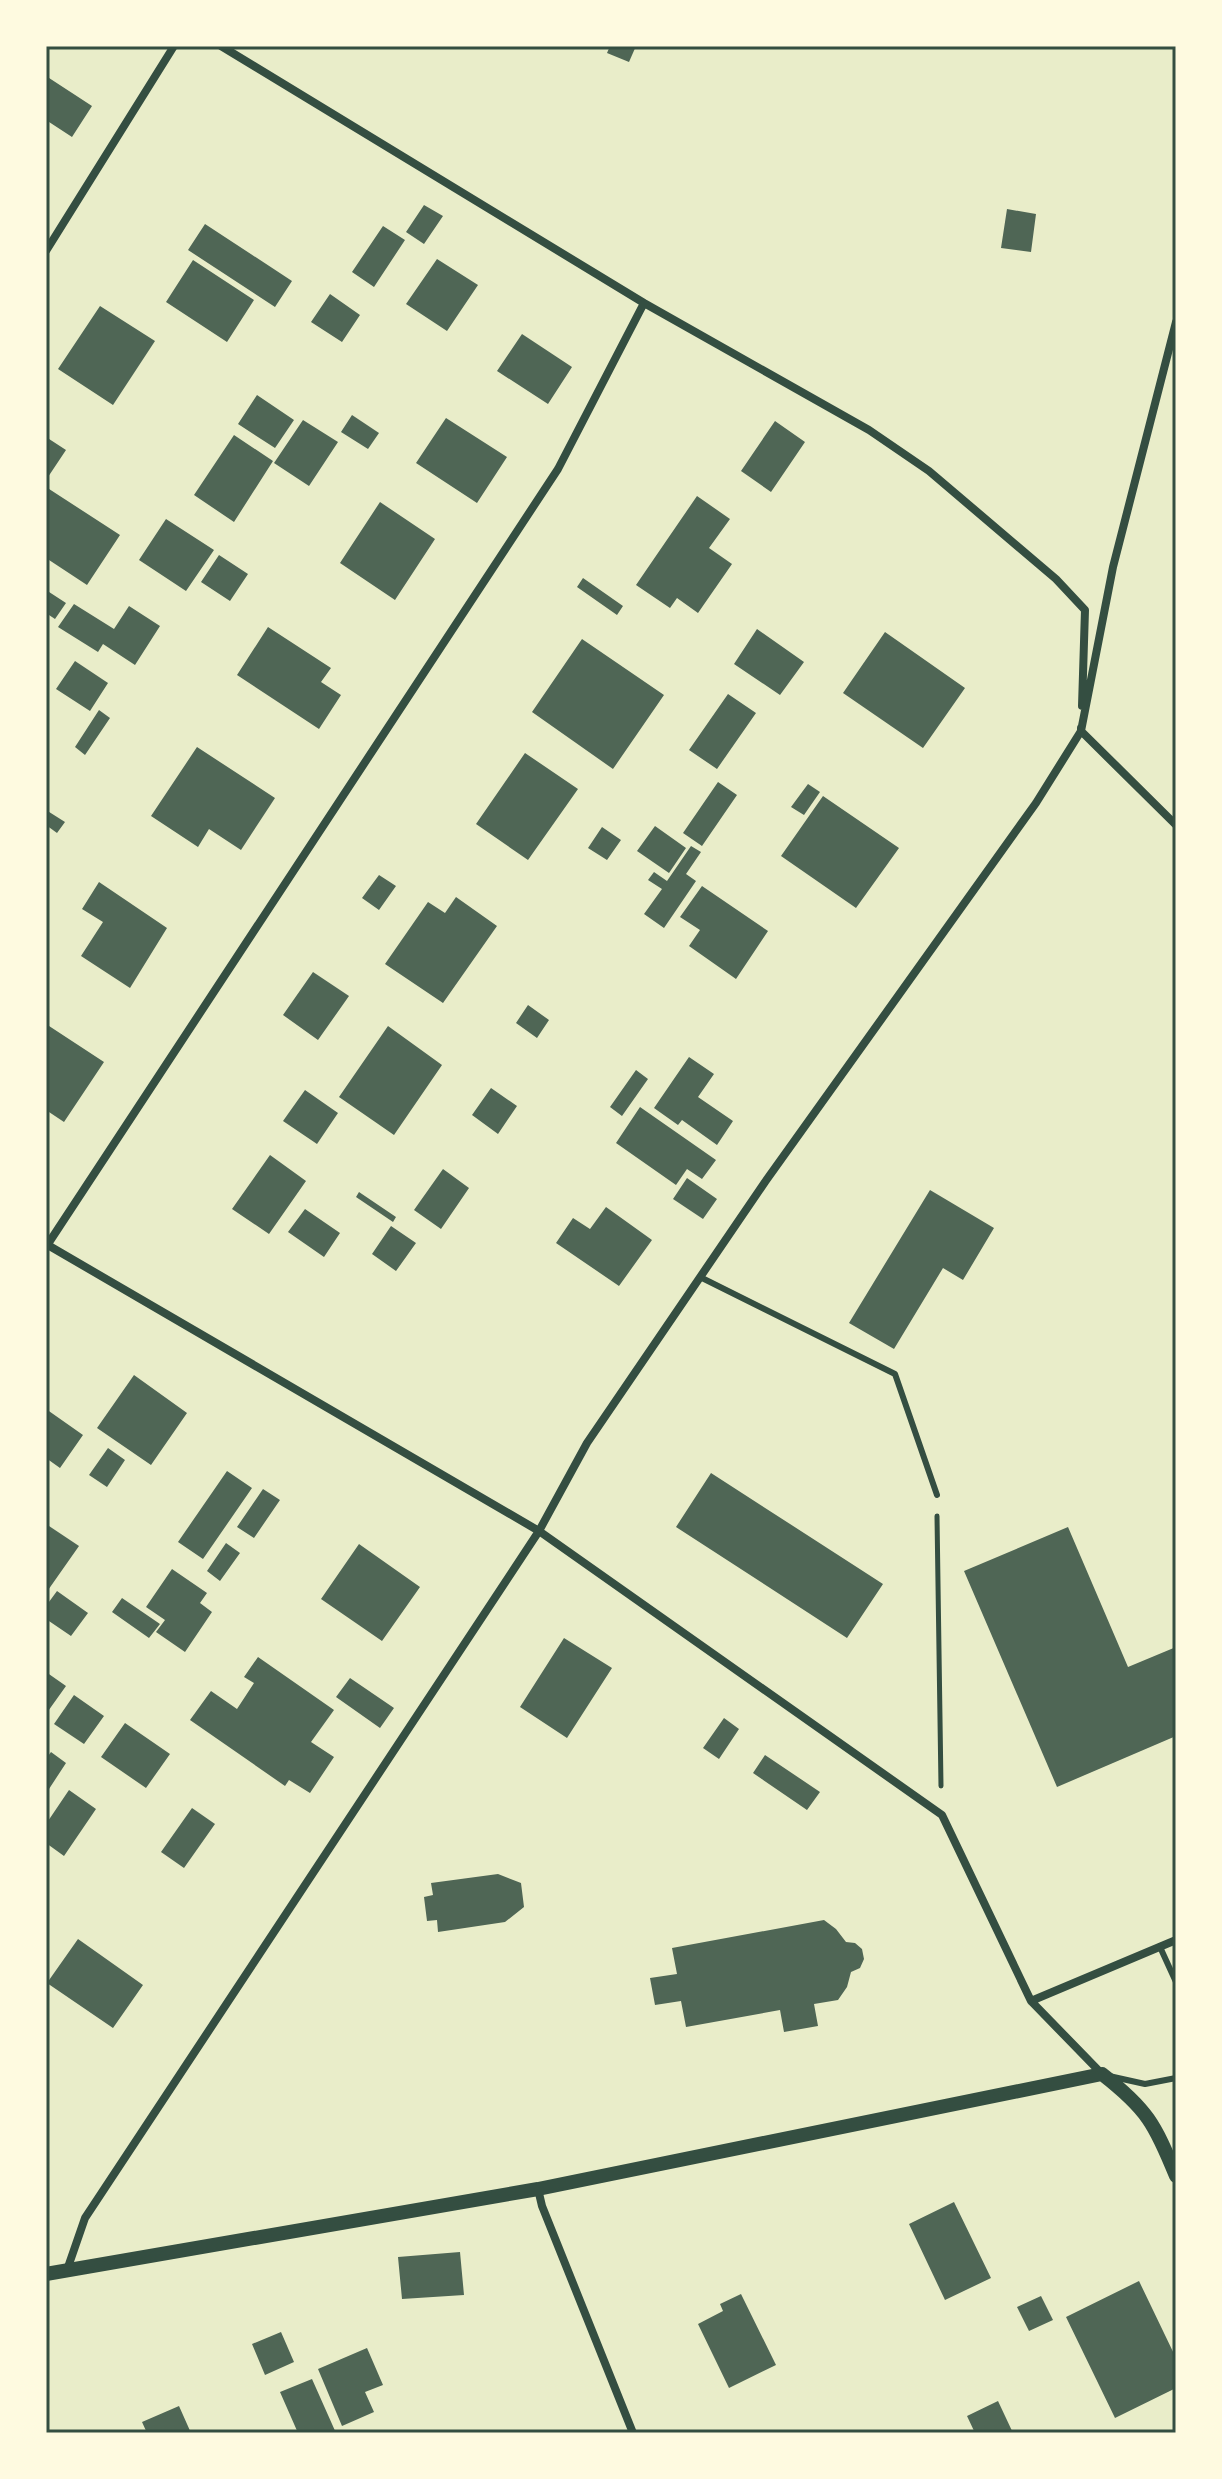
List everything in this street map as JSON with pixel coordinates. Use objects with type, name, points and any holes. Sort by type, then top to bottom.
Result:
[{"type":"street","points":[[46,251],[174,46]]},
{"type":"street","points":[[221,46],[644,303],[869,430],[929,471],[1056,579],[1085,610],[1081,731],[1176,825]]},
{"type":"street","points":[[644,303],[558,469],[47,1245],[539,1531],[942,1815],[1031,2001],[1102,2074],[1143,2109],[1159,2133],[1176,2176]]},
{"type":"street","points":[[67,2270],[85,2218],[539,1531],[587,1443],[774,1169],[1036,803],[1081,731],[1113,567],[1176,322]]},
{"type":"street","points":[[1031,2001],[1176,1940]]},
{"type":"street","points":[[46,2274],[538,2189],[1102,2074]]},
{"type":"street","points":[[538,2189],[542,2206],[633,2433]]},
{"type":"lane","points":[[700,1277],[895,1374],[937,1495]]},
{"type":"lane","points":[[1160,1947],[1176,1982]]},
{"type":"lane","points":[[1102,2074],[1145,2084],[1176,2078]]},
{"type":"path","points":[[937,1495],[942,1815]]},
{"type":"building","points":[[610,46],[636,46],[629,62],[607,53]]},
{"type":"building","points":[[46,76],[92,106],[72,137],[46,120]]},
{"type":"building","points":[[424,205],[443,216],[424,244],[406,232]]},
{"type":"building","points":[[1007,209],[1036,214],[1031,252],[1001,248]]},
{"type":"building","points":[[205,224],[292,281],[275,307],[188,250]]},
{"type":"building","points":[[383,226],[405,240],[374,287],[352,272]]},
{"type":"building","points":[[437,259],[478,285],[447,331],[406,304]]},
{"type":"building","points":[[193,260],[254,300],[227,342],[166,302]]},
{"type":"building","points":[[330,294],[360,315],[342,342],[311,322]]},
{"type":"building","points":[[100,306],[155,341],[113,405],[58,369]]},
{"type":"building","points":[[522,334],[572,367],[548,404],[497,371]]},
{"type":"building","points":[[257,395],[294,420],[275,448],[238,424]]},
{"type":"building","points":[[352,415],[379,433],[368,449],[341,432]]},
{"type":"building","points":[[446,418],[507,457],[477,503],[416,463]]},
{"type":"building","points":[[303,420],[338,442],[309,486],[274,463]]},
{"type":"building","points":[[775,421],[805,442],[771,492],[741,471]]},
{"type":"building","points":[[234,435],[273,461],[234,522],[194,495]]},
{"type":"building","points":[[46,437],[66,450],[46,480]]},
{"type":"building","points":[[46,487],[120,535],[87,585],[46,558]]},
{"type":"building","points":[[697,496],[730,519],[709,548],[732,564],[698,613],[677,598],[670,608],[636,585]]},
{"type":"building","points":[[380,502],[435,539],[395,600],[340,563]]},
{"type":"building","points":[[166,519],[214,550],[186,591],[139,560]]},
{"type":"building","points":[[219,555],[248,574],[230,601],[201,582]]},
{"type":"building","points":[[583,578],[623,606],[617,615],[577,587]]},
{"type":"building","points":[[46,590],[66,603],[55,619],[46,613]]},
{"type":"building","points":[[74,604],[114,629],[129,606],[160,626],[135,665],[103,644],[98,652],[58,627]]},
{"type":"building","points":[[268,627],[331,668],[321,682],[341,695],[319,729],[237,675]]},
{"type":"building","points":[[757,629],[804,662],[780,695],[734,664]]},
{"type":"building","points":[[885,632],[965,688],[923,748],[843,693]]},
{"type":"building","points":[[582,639],[664,695],[613,769],[532,712]]},
{"type":"building","points":[[75,661],[108,683],[90,711],[56,689]]},
{"type":"building","points":[[728,694],[756,713],[717,769],[689,750]]},
{"type":"building","points":[[99,710],[110,718],[85,755],[75,747]]},
{"type":"building","points":[[197,747],[275,798],[241,850],[209,829],[198,847],[151,816]]},
{"type":"building","points":[[525,753],[578,789],[528,860],[476,824]]},
{"type":"building","points":[[718,782],[737,795],[702,846],[683,833]]},
{"type":"building","points":[[808,784],[820,792],[804,815],[791,807]]},
{"type":"building","points":[[823,796],[899,848],[856,908],[781,856]]},
{"type":"building","points":[[46,810],[65,822],[57,833],[46,825]]},
{"type":"building","points":[[655,826],[686,848],[669,873],[637,851]]},
{"type":"building","points":[[602,827],[621,840],[607,860],[588,848]]},
{"type":"building","points":[[691,846],[701,852],[686,874],[696,881],[664,928],[644,914],[662,889],[648,880],[654,872],[667,881]]},
{"type":"building","points":[[379,875],[396,886],[379,910],[362,898]]},
{"type":"building","points":[[99,882],[167,928],[130,988],[81,956],[103,922],[82,909]]},
{"type":"building","points":[[702,886],[768,931],[736,979],[689,946],[700,930],[680,917]]},
{"type":"building","points":[[456,897],[497,926],[443,1003],[385,964],[428,902],[445,913]]},
{"type":"building","points":[[313,972],[349,996],[318,1040],[283,1015]]},
{"type":"building","points":[[528,1005],[549,1020],[537,1038],[516,1023]]},
{"type":"building","points":[[46,1024],[104,1062],[64,1122],[46,1110]]},
{"type":"building","points":[[388,1026],[442,1065],[394,1135],[339,1097]]},
{"type":"building","points":[[689,1057],[714,1074],[698,1097],[733,1121],[717,1145],[682,1120],[678,1125],[654,1108]]},
{"type":"building","points":[[636,1070],[648,1079],[622,1116],[610,1107]]},
{"type":"building","points":[[491,1088],[517,1106],[498,1134],[472,1115]]},
{"type":"building","points":[[305,1090],[338,1113],[317,1144],[283,1121]]},
{"type":"building","points":[[640,1107],[716,1160],[702,1179],[687,1169],[676,1185],[616,1143]]},
{"type":"building","points":[[270,1155],[306,1181],[269,1234],[232,1209]]},
{"type":"building","points":[[443,1169],[469,1188],[441,1229],[414,1210]]},
{"type":"building","points":[[687,1178],[717,1199],[703,1219],[673,1199]]},
{"type":"building","points":[[930,1190],[994,1228],[963,1280],[943,1268],[894,1349],[849,1323]]},
{"type":"building","points":[[359,1192],[396,1217],[393,1222],[356,1197]]},
{"type":"building","points":[[606,1207],[652,1240],[619,1286],[556,1243],[573,1218],[590,1229]]},
{"type":"building","points":[[305,1209],[340,1233],[324,1257],[288,1232]]},
{"type":"building","points":[[391,1226],[416,1243],[396,1271],[372,1254]]},
{"type":"building","points":[[134,1375],[187,1413],[151,1465],[97,1428]]},
{"type":"building","points":[[46,1409],[83,1435],[60,1468],[46,1458]]},
{"type":"building","points":[[108,1448],[125,1460],[107,1487],[89,1475]]},
{"type":"building","points":[[227,1471],[252,1488],[203,1559],[178,1542]]},
{"type":"building","points":[[711,1473],[883,1584],[847,1638],[676,1527]]},
{"type":"building","points":[[263,1489],[280,1500],[254,1538],[237,1527]]},
{"type":"building","points":[[46,1524],[79,1546],[46,1593]]},
{"type":"building","points":[[1068,1527],[1128,1667],[1176,1647],[1176,1736],[1057,1787],[964,1571]]},
{"type":"building","points":[[226,1543],[240,1553],[220,1581],[207,1571]]},
{"type":"building","points":[[359,1544],[420,1587],[382,1641],[321,1599]]},
{"type":"building","points":[[172,1569],[207,1593],[200,1603],[212,1612],[185,1652],[156,1632],[165,1620],[146,1607]]},
{"type":"building","points":[[57,1591],[88,1613],[71,1636],[46,1619],[46,1606]]},
{"type":"building","points":[[122,1598],[160,1624],[149,1638],[112,1612]]},
{"type":"building","points":[[564,1638],[612,1668],[567,1738],[520,1707]]},
{"type":"building","points":[[258,1657],[334,1710],[311,1742],[334,1757],[310,1793],[289,1780],[285,1786],[190,1720],[211,1691],[237,1709],[254,1683],[244,1677]]},
{"type":"building","points":[[46,1672],[66,1686],[46,1714]]},
{"type":"building","points":[[350,1678],[394,1708],[380,1728],[336,1697]]},
{"type":"building","points":[[74,1695],[104,1716],[84,1744],[54,1724]]},
{"type":"building","points":[[724,1718],[739,1729],[719,1759],[703,1748]]},
{"type":"building","points":[[125,1723],[170,1754],[146,1788],[101,1757]]},
{"type":"building","points":[[51,1752],[66,1763],[49,1789],[46,1787],[46,1759]]},
{"type":"building","points":[[765,1755],[820,1792],[807,1810],[753,1773]]},
{"type":"building","points":[[69,1790],[96,1809],[64,1856],[46,1843],[46,1824]]},
{"type":"building","points":[[192,1808],[215,1824],[184,1868],[161,1852]]},
{"type":"building","points":[[498,1874],[521,1883],[524,1907],[505,1922],[438,1932],[437,1920],[427,1921],[424,1897],[433,1895],[431,1883]]},
{"type":"building","points":[[824,1920],[846,1942],[855,1943],[862,1949],[864,1959],[860,1968],[851,1972],[847,1987],[838,2000],[814,2004],[818,2026],[784,2032],[780,2010],[686,2027],[681,2001],[655,2005],[650,1978],[677,1974],[672,1948]]},
{"type":"building","points":[[78,1939],[143,1985],[113,2028],[47,1983]]},
{"type":"building","points":[[954,2202],[991,2278],[945,2300],[909,2224]]},
{"type":"building","points":[[460,2252],[464,2295],[402,2299],[398,2257]]},
{"type":"building","points":[[1139,2281],[1176,2358],[1176,2388],[1115,2418],[1066,2317]]},
{"type":"building","points":[[741,2294],[776,2365],[729,2388],[698,2324],[723,2311],[720,2304]]},
{"type":"building","points":[[1041,2296],[1053,2320],[1029,2331],[1017,2307]]},
{"type":"building","points":[[281,2332],[294,2362],[265,2375],[252,2344]]},
{"type":"building","points":[[367,2348],[383,2385],[365,2392],[374,2412],[342,2426],[318,2369]]},
{"type":"building","points":[[312,2379],[336,2433],[298,2433],[280,2392]]},
{"type":"building","points":[[998,2401],[1013,2433],[975,2433],[967,2416]]},
{"type":"building","points":[[179,2406],[191,2433],[147,2433],[142,2422]]}]
